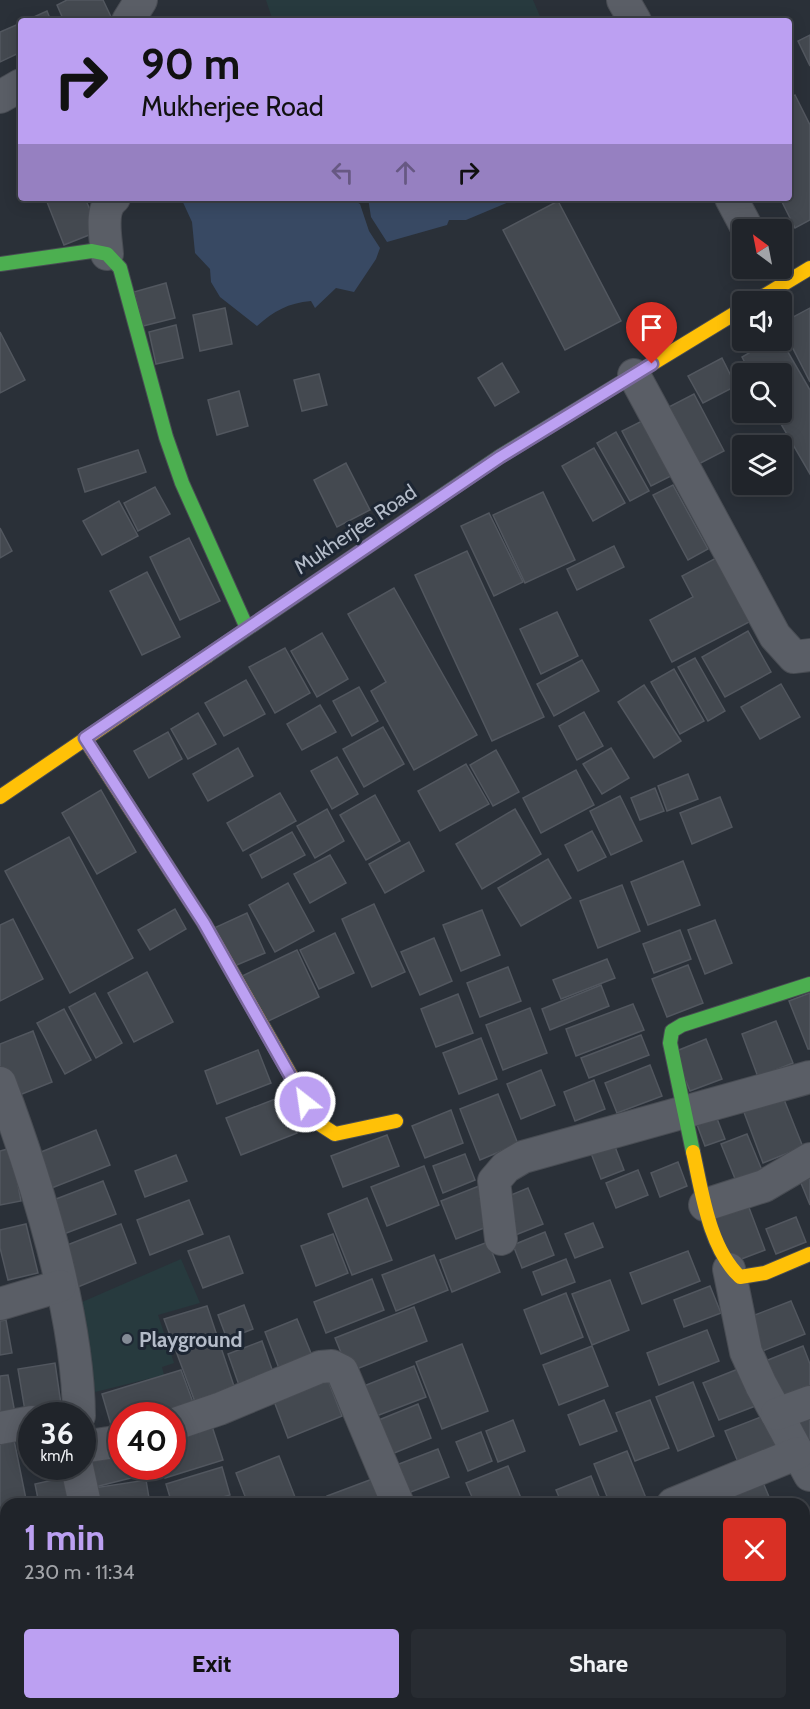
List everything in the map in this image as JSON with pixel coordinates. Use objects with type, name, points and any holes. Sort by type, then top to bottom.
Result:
[{"type":"street","points":[[130,18],[141,0]]},
{"type":"street","points":[[623,0],[633,18]]},
{"type":"street","points":[[0,98],[18,87]]},
{"type":"street","points":[[107,254],[105,217],[110,201]]},
{"type":"street","points":[[733,201],[742,219]]},
{"type":"street","points":[[0,264],[92,251],[107,254],[120,268],[165,437],[182,483],[247,628]]},
{"type":"street","points":[[767,286],[810,268]]},
{"type":"street","name":"Mukherjee Road","points":[[0,796],[500,457],[732,315]]},
{"type":"street","points":[[634,375],[775,636],[794,657],[810,655]]},
{"type":"street","points":[[85,738],[204,923],[318,1123],[336,1134],[396,1121]]},
{"type":"street","points":[[692,1498],[804,1464],[746,1352],[729,1269],[705,1205],[670,1043],[672,1031],[682,1025],[810,984]]},
{"type":"street","points":[[501,1239],[494,1181],[507,1167],[523,1157],[810,1077]]},
{"type":"street","points":[[0,1083],[6,1118],[52,1248],[70,1330],[74,1402]]},
{"type":"street","points":[[705,1205],[764,1186],[810,1159]]},
{"type":"street","points":[[729,1269],[738,1277],[751,1277],[810,1254]]},
{"type":"street","points":[[0,1304],[60,1286]]},
{"type":"street","points":[[186,1420],[320,1367],[332,1366],[342,1371],[395,1498]]},
{"type":"street","points":[[777,1414],[810,1402]]},
{"type":"street","points":[[0,1428],[18,1425]]},
{"type":"street","points":[[80,1480],[84,1498]]},
{"type":"green space","points":[[266,0],[533,0],[541,18],[272,18]]},
{"type":"green space","name":"Playground","points":[[181,1259],[200,1303],[158,1315],[174,1363],[162,1367],[164,1375],[95,1392],[82,1302]]},
{"type":"water","points":[[182,201],[355,201],[360,204],[369,231],[380,248],[376,259],[354,292],[336,288],[315,308],[311,301],[288,306],[275,312],[257,326],[220,297],[211,282],[210,269],[195,253],[192,222]]},
{"type":"water","points":[[368,201],[511,201],[466,220],[449,220],[447,225],[387,242],[371,217]]},
{"type":"building","points":[[67,0],[103,0],[112,18],[63,18],[57,5]]},
{"type":"building","points":[[47,11],[50,18],[32,18]]},
{"type":"building","points":[[18,24],[18,53],[0,62],[0,32]]},
{"type":"building","points":[[810,35],[810,66],[798,41]]},
{"type":"building","points":[[795,95],[810,125],[810,220],[795,228],[782,201],[792,201],[792,97]]},
{"type":"building","points":[[86,201],[99,231],[64,245],[47,202]]},
{"type":"building","points":[[558,201],[621,321],[565,350],[503,230]]},
{"type":"building","points":[[166,283],[175,318],[143,326],[134,292]]},
{"type":"building","points":[[225,308],[232,344],[200,351],[193,315]]},
{"type":"building","points":[[810,308],[810,382],[792,347],[792,318]]},
{"type":"building","points":[[176,325],[183,358],[156,364],[149,332]]},
{"type":"building","points":[[0,332],[25,380],[0,393]]},
{"type":"building","points":[[752,351],[787,351],[810,390],[810,474],[792,443],[792,435],[787,435],[780,423],[792,423],[792,363],[745,363],[742,357]]},
{"type":"building","points":[[722,358],[732,378],[732,388],[703,403],[688,376]]},
{"type":"building","points":[[502,363],[519,392],[495,406],[478,378]]},
{"type":"building","points":[[319,374],[327,405],[302,411],[294,380]]},
{"type":"building","points":[[239,391],[248,426],[217,435],[208,400]]},
{"type":"building","points":[[694,394],[724,451],[691,468],[661,411]]},
{"type":"building","points":[[642,421],[671,476],[651,486],[622,431]]},
{"type":"building","points":[[616,432],[649,491],[630,501],[597,443]]},
{"type":"building","points":[[594,448],[625,503],[593,521],[562,466]]},
{"type":"building","points":[[138,450],[146,472],[85,492],[78,469]]},
{"type":"building","points":[[346,463],[370,510],[337,527],[314,480]]},
{"type":"building","points":[[673,485],[708,549],[688,560],[653,495]]},
{"type":"building","points":[[155,487],[170,514],[138,531],[124,503]]},
{"type":"building","points":[[543,492],[575,560],[525,583],[493,515]]},
{"type":"building","points":[[119,501],[138,536],[102,555],[83,521]]},
{"type":"building","points":[[489,513],[523,582],[494,596],[461,526]]},
{"type":"building","points":[[0,528],[12,551],[0,558]]},
{"type":"building","points":[[189,538],[220,601],[180,620],[150,557]]},
{"type":"building","points":[[614,546],[624,567],[577,590],[567,569]]},
{"type":"building","points":[[467,551],[544,717],[492,741],[415,575]]},
{"type":"building","points":[[720,556],[753,620],[672,662],[650,620],[693,597],[682,576]]},
{"type":"building","points":[[147,572],[180,637],[142,655],[110,591]]},
{"type":"building","points":[[394,588],[477,735],[414,770],[371,691],[386,682],[348,614]]},
{"type":"building","points":[[557,612],[578,656],[541,674],[520,629]]},
{"type":"building","points":[[748,631],[771,672],[725,697],[702,657]]},
{"type":"building","points":[[322,633],[348,679],[317,697],[291,651]]},
{"type":"building","points":[[285,648],[310,693],[275,713],[249,667]]},
{"type":"building","points":[[695,658],[725,711],[708,721],[678,667]]},
{"type":"building","points":[[582,660],[599,691],[554,716],[537,684]]},
{"type":"building","points":[[674,669],[704,721],[680,734],[651,682]]},
{"type":"building","points":[[246,680],[265,714],[224,736],[205,703]]},
{"type":"building","points":[[781,684],[800,717],[760,739],[741,707]]},
{"type":"building","points":[[644,685],[681,741],[654,758],[618,702]]},
{"type":"building","points":[[359,687],[378,721],[352,736],[333,701]]},
{"type":"building","points":[[320,705],[336,732],[302,750],[287,724]]},
{"type":"building","points":[[584,712],[603,746],[577,760],[559,726]]},
{"type":"building","points":[[198,713],[216,744],[188,759],[171,729]]},
{"type":"building","points":[[383,727],[404,764],[364,787],[343,749]]},
{"type":"building","points":[[168,732],[182,759],[149,778],[134,751]]},
{"type":"building","points":[[238,748],[253,776],[208,801],[193,774]]},
{"type":"building","points":[[611,748],[629,778],[602,794],[583,764]]},
{"type":"building","points":[[496,750],[519,792],[493,806],[470,765]]},
{"type":"building","points":[[337,757],[358,794],[332,809],[311,771]]},
{"type":"building","points":[[466,764],[489,804],[440,831],[418,791]]},
{"type":"building","points":[[576,770],[594,805],[541,833],[523,798]]},
{"type":"building","points":[[688,774],[698,799],[667,811],[658,786]]},
{"type":"building","points":[[655,788],[664,811],[640,820],[631,798]]},
{"type":"building","points":[[101,790],[136,852],[97,874],[62,813]]},
{"type":"building","points":[[280,793],[296,821],[243,851],[227,823]]},
{"type":"building","points":[[375,795],[400,841],[366,860],[340,815]]},
{"type":"building","points":[[620,796],[642,841],[611,855],[590,811]]},
{"type":"building","points":[[720,797],[732,827],[692,844],[680,813]]},
{"type":"building","points":[[327,809],[344,841],[315,858],[297,826]]},
{"type":"building","points":[[515,809],[541,854],[482,889],[456,844]]},
{"type":"building","points":[[592,831],[606,857],[578,871],[565,845]]},
{"type":"building","points":[[292,832],[305,855],[262,878],[250,855]]},
{"type":"building","points":[[69,837],[133,958],[70,993],[5,871]]},
{"type":"building","points":[[409,842],[424,871],[385,893],[369,864]]},
{"type":"building","points":[[330,855],[346,883],[310,903],[294,874]]},
{"type":"building","points":[[548,859],[571,898],[521,926],[498,888]]},
{"type":"building","points":[[683,861],[700,905],[648,925],[631,882]]},
{"type":"building","points":[[288,883],[314,931],[275,952],[249,905]]},
{"type":"building","points":[[622,885],[640,931],[598,948],[580,901]]},
{"type":"building","points":[[374,904],[405,972],[372,987],[342,919]]},
{"type":"building","points":[[175,909],[186,929],[150,950],[138,930]]},
{"type":"building","points":[[482,910],[500,955],[461,971],[443,925]]},
{"type":"building","points":[[247,913],[265,953],[232,967],[214,928]]},
{"type":"building","points":[[13,919],[43,979],[0,1001],[0,925]]},
{"type":"building","points":[[715,920],[732,963],[705,974],[688,930]]},
{"type":"building","points":[[680,930],[691,959],[654,973],[643,944]]},
{"type":"building","points":[[335,933],[354,973],[319,989],[300,950]]},
{"type":"building","points":[[434,938],[452,981],[420,995],[401,952]]},
{"type":"building","points":[[297,950],[319,997],[262,1024],[240,977]]},
{"type":"building","points":[[607,959],[615,978],[561,999],[553,980]]},
{"type":"building","points":[[688,965],[703,1003],[667,1017],[652,979]]},
{"type":"building","points":[[508,967],[521,1001],[480,1017],[467,983]]},
{"type":"building","points":[[147,972],[173,1022],[134,1042],[108,993]]},
{"type":"building","points":[[601,985],[609,1006],[550,1030],[542,1009]]},
{"type":"building","points":[[95,993],[122,1043],[96,1058],[69,1007]]},
{"type":"building","points":[[810,993],[810,1049],[808,1049],[789,1001]]},
{"type":"building","points":[[458,994],[473,1033],[436,1047],[421,1009]]},
{"type":"building","points":[[633,1004],[644,1030],[576,1056],[566,1029]]},
{"type":"building","points":[[530,1008],[547,1053],[503,1070],[486,1025]]},
{"type":"building","points":[[64,1009],[91,1060],[65,1074],[37,1023]]},
{"type":"building","points":[[776,1021],[793,1063],[758,1077],[742,1034]]},
{"type":"building","points":[[33,1031],[52,1082],[12,1098],[0,1068],[0,1044]]},
{"type":"building","points":[[641,1035],[649,1055],[589,1078],[581,1058]]},
{"type":"building","points":[[481,1038],[497,1079],[459,1094],[443,1053]]},
{"type":"building","points":[[706,1039],[722,1079],[690,1091],[674,1052]]},
{"type":"building","points":[[258,1050],[271,1083],[217,1104],[205,1071]]},
{"type":"building","points":[[650,1065],[662,1096],[617,1113],[605,1083]]},
{"type":"building","points":[[541,1070],[555,1105],[521,1119],[507,1084]]},
{"type":"building","points":[[594,1080],[605,1109],[575,1121],[564,1092]]},
{"type":"building","points":[[781,1092],[803,1147],[763,1163],[742,1107]]},
{"type":"building","points":[[498,1094],[518,1144],[480,1160],[460,1109]]},
{"type":"building","points":[[283,1096],[297,1133],[241,1155],[226,1118]]},
{"type":"building","points":[[712,1106],[725,1139],[705,1146],[693,1114]]},
{"type":"building","points":[[451,1110],[463,1143],[425,1158],[412,1126]]},
{"type":"building","points":[[96,1130],[110,1165],[39,1193],[26,1158]]},
{"type":"building","points":[[747,1134],[766,1180],[740,1191],[721,1144]]},
{"type":"building","points":[[387,1135],[399,1166],[343,1187],[331,1156]]},
{"type":"building","points":[[612,1139],[624,1170],[601,1179],[589,1148]]},
{"type":"building","points":[[11,1148],[21,1201],[0,1205],[0,1151]]},
{"type":"building","points":[[465,1154],[475,1180],[443,1193],[433,1166]]},
{"type":"building","points":[[176,1155],[187,1181],[145,1197],[135,1171]]},
{"type":"building","points":[[678,1162],[687,1186],[660,1197],[651,1173]]},
{"type":"building","points":[[810,1165],[810,1205],[796,1171]]},
{"type":"building","points":[[424,1166],[439,1205],[387,1226],[371,1187]]},
{"type":"building","points":[[638,1170],[648,1195],[616,1208],[606,1183]]},
{"type":"building","points":[[103,1181],[116,1214],[56,1237],[43,1204]]},
{"type":"building","points":[[479,1186],[494,1224],[456,1239],[441,1201]]},
{"type":"building","points":[[528,1188],[543,1224],[513,1236],[499,1200]]},
{"type":"building","points":[[745,1197],[765,1250],[731,1263],[711,1211]]},
{"type":"building","points":[[367,1198],[392,1260],[352,1275],[328,1214]]},
{"type":"building","points":[[189,1200],[203,1234],[150,1255],[137,1220]]},
{"type":"building","points":[[796,1217],[806,1242],[776,1254],[766,1229]]},
{"type":"building","points":[[593,1223],[603,1247],[575,1258],[565,1234]]},
{"type":"building","points":[[26,1224],[38,1273],[8,1280],[0,1248],[0,1230]]},
{"type":"building","points":[[121,1224],[136,1263],[73,1289],[57,1249]]},
{"type":"building","points":[[545,1232],[554,1255],[522,1268],[513,1245]]},
{"type":"building","points":[[333,1234],[348,1273],[316,1286],[301,1246]]},
{"type":"building","points":[[229,1236],[243,1273],[203,1288],[188,1251]]},
{"type":"building","points":[[488,1242],[500,1272],[452,1292],[440,1260]]},
{"type":"building","points":[[688,1251],[700,1281],[642,1304],[630,1273]]},
{"type":"building","points":[[434,1255],[448,1290],[396,1311],[382,1275]]},
{"type":"building","points":[[566,1259],[575,1282],[542,1295],[533,1272]]},
{"type":"building","points":[[372,1279],[384,1310],[326,1333],[314,1302]]},
{"type":"building","points":[[610,1280],[629,1330],[592,1345],[572,1294]]},
{"type":"building","points":[[710,1286],[721,1313],[684,1327],[674,1300]]},
{"type":"building","points":[[566,1293],[583,1337],[541,1354],[524,1310]]},
{"type":"building","points":[[791,1301],[805,1334],[755,1354],[742,1320]]},
{"type":"building","points":[[244,1305],[253,1329],[227,1339],[218,1315]]},
{"type":"building","points":[[207,1306],[237,1395],[198,1410],[164,1319]]},
{"type":"building","points":[[414,1307],[427,1341],[349,1372],[335,1338]]},
{"type":"building","points":[[297,1319],[313,1358],[280,1371],[265,1332]]},
{"type":"building","points":[[6,1320],[12,1353],[0,1355],[0,1321]]},
{"type":"building","points":[[707,1330],[719,1361],[659,1385],[647,1353]]},
{"type":"building","points":[[262,1341],[274,1375],[240,1388],[228,1354]]},
{"type":"building","points":[[462,1344],[488,1411],[442,1429],[416,1362]]},
{"type":"building","points":[[592,1346],[608,1386],[559,1405],[543,1365]]},
{"type":"building","points":[[803,1346],[810,1364],[810,1389],[773,1404],[758,1364]]},
{"type":"building","points":[[55,1363],[61,1402],[24,1402],[18,1369]]},
{"type":"building","points":[[414,1366],[426,1397],[366,1420],[354,1390]]},
{"type":"building","points":[[743,1367],[758,1405],[719,1420],[703,1383]]},
{"type":"building","points":[[181,1370],[197,1413],[186,1414],[186,1402],[108,1402],[108,1415],[102,1394]]},
{"type":"building","points":[[8,1375],[16,1419],[0,1422],[0,1376]]},
{"type":"building","points":[[326,1375],[342,1416],[288,1438],[272,1396]]},
{"type":"building","points":[[693,1382],[714,1436],[678,1451],[656,1397]]},
{"type":"building","points":[[604,1400],[617,1431],[580,1445],[568,1415]]},
{"type":"building","points":[[650,1400],[669,1448],[635,1461],[616,1413]]},
{"type":"building","points":[[418,1404],[431,1438],[382,1458],[369,1424]]},
{"type":"building","points":[[810,1407],[810,1448],[789,1415]]},
{"type":"building","points":[[766,1415],[777,1446],[738,1462],[725,1431]]},
{"type":"building","points":[[209,1417],[223,1460],[186,1471],[186,1424]]},
{"type":"building","points":[[513,1420],[525,1451],[498,1462],[486,1431]]},
{"type":"building","points":[[481,1432],[492,1461],[468,1471],[456,1442]]},
{"type":"building","points":[[14,1440],[18,1460],[18,1480],[22,1480],[26,1498],[0,1498],[0,1443]]},
{"type":"building","points":[[108,1447],[108,1480],[123,1480],[95,1487],[93,1480],[96,1480],[96,1450]]},
{"type":"building","points":[[438,1449],[449,1477],[398,1497],[386,1469]]},
{"type":"building","points":[[627,1451],[646,1498],[608,1498],[594,1464]]},
{"type":"building","points":[[279,1456],[295,1497],[246,1498],[236,1473]]},
{"type":"building","points":[[508,1466],[521,1498],[472,1498],[466,1483]]},
{"type":"building","points":[[222,1467],[230,1495],[219,1498],[170,1498],[166,1484],[186,1480],[186,1478]]},
{"type":"building","points":[[591,1476],[600,1498],[559,1498],[556,1490]]},
{"type":"building","points":[[375,1478],[383,1498],[328,1498],[327,1496]]},
{"type":"building","points":[[53,1480],[76,1480],[80,1498],[38,1498],[35,1484]]},
{"type":"building","points":[[146,1480],[149,1498],[89,1498],[87,1489]]},
{"type":"building","points":[[762,1480],[770,1498],[721,1498]]},
{"type":"traffic: fast","points":[[0,264],[92,251],[107,254],[120,268],[166,437],[182,483],[247,628]]},
{"type":"traffic: fast","points":[[207,656],[499,457],[637,373]]},
{"type":"traffic: fast","points":[[693,1152],[670,1043],[672,1031],[682,1025],[810,984]]},
{"type":"traffic: slow","points":[[772,291],[810,268]]},
{"type":"traffic: slow","points":[[637,373],[732,315]]},
{"type":"traffic: slow","points":[[0,797],[207,656]]},
{"type":"traffic: slow","points":[[85,739],[204,923],[318,1123],[335,1134],[396,1121]]},
{"type":"traffic: slow","points":[[693,1152],[708,1219],[714,1235],[729,1265],[740,1277],[765,1273],[810,1254]]},
{"type":"place","name":"Playground","points":[[127,1339]]},
{"type":"route","points":[[305,1102],[204,923],[85,738],[500,457],[652,364]]}]
